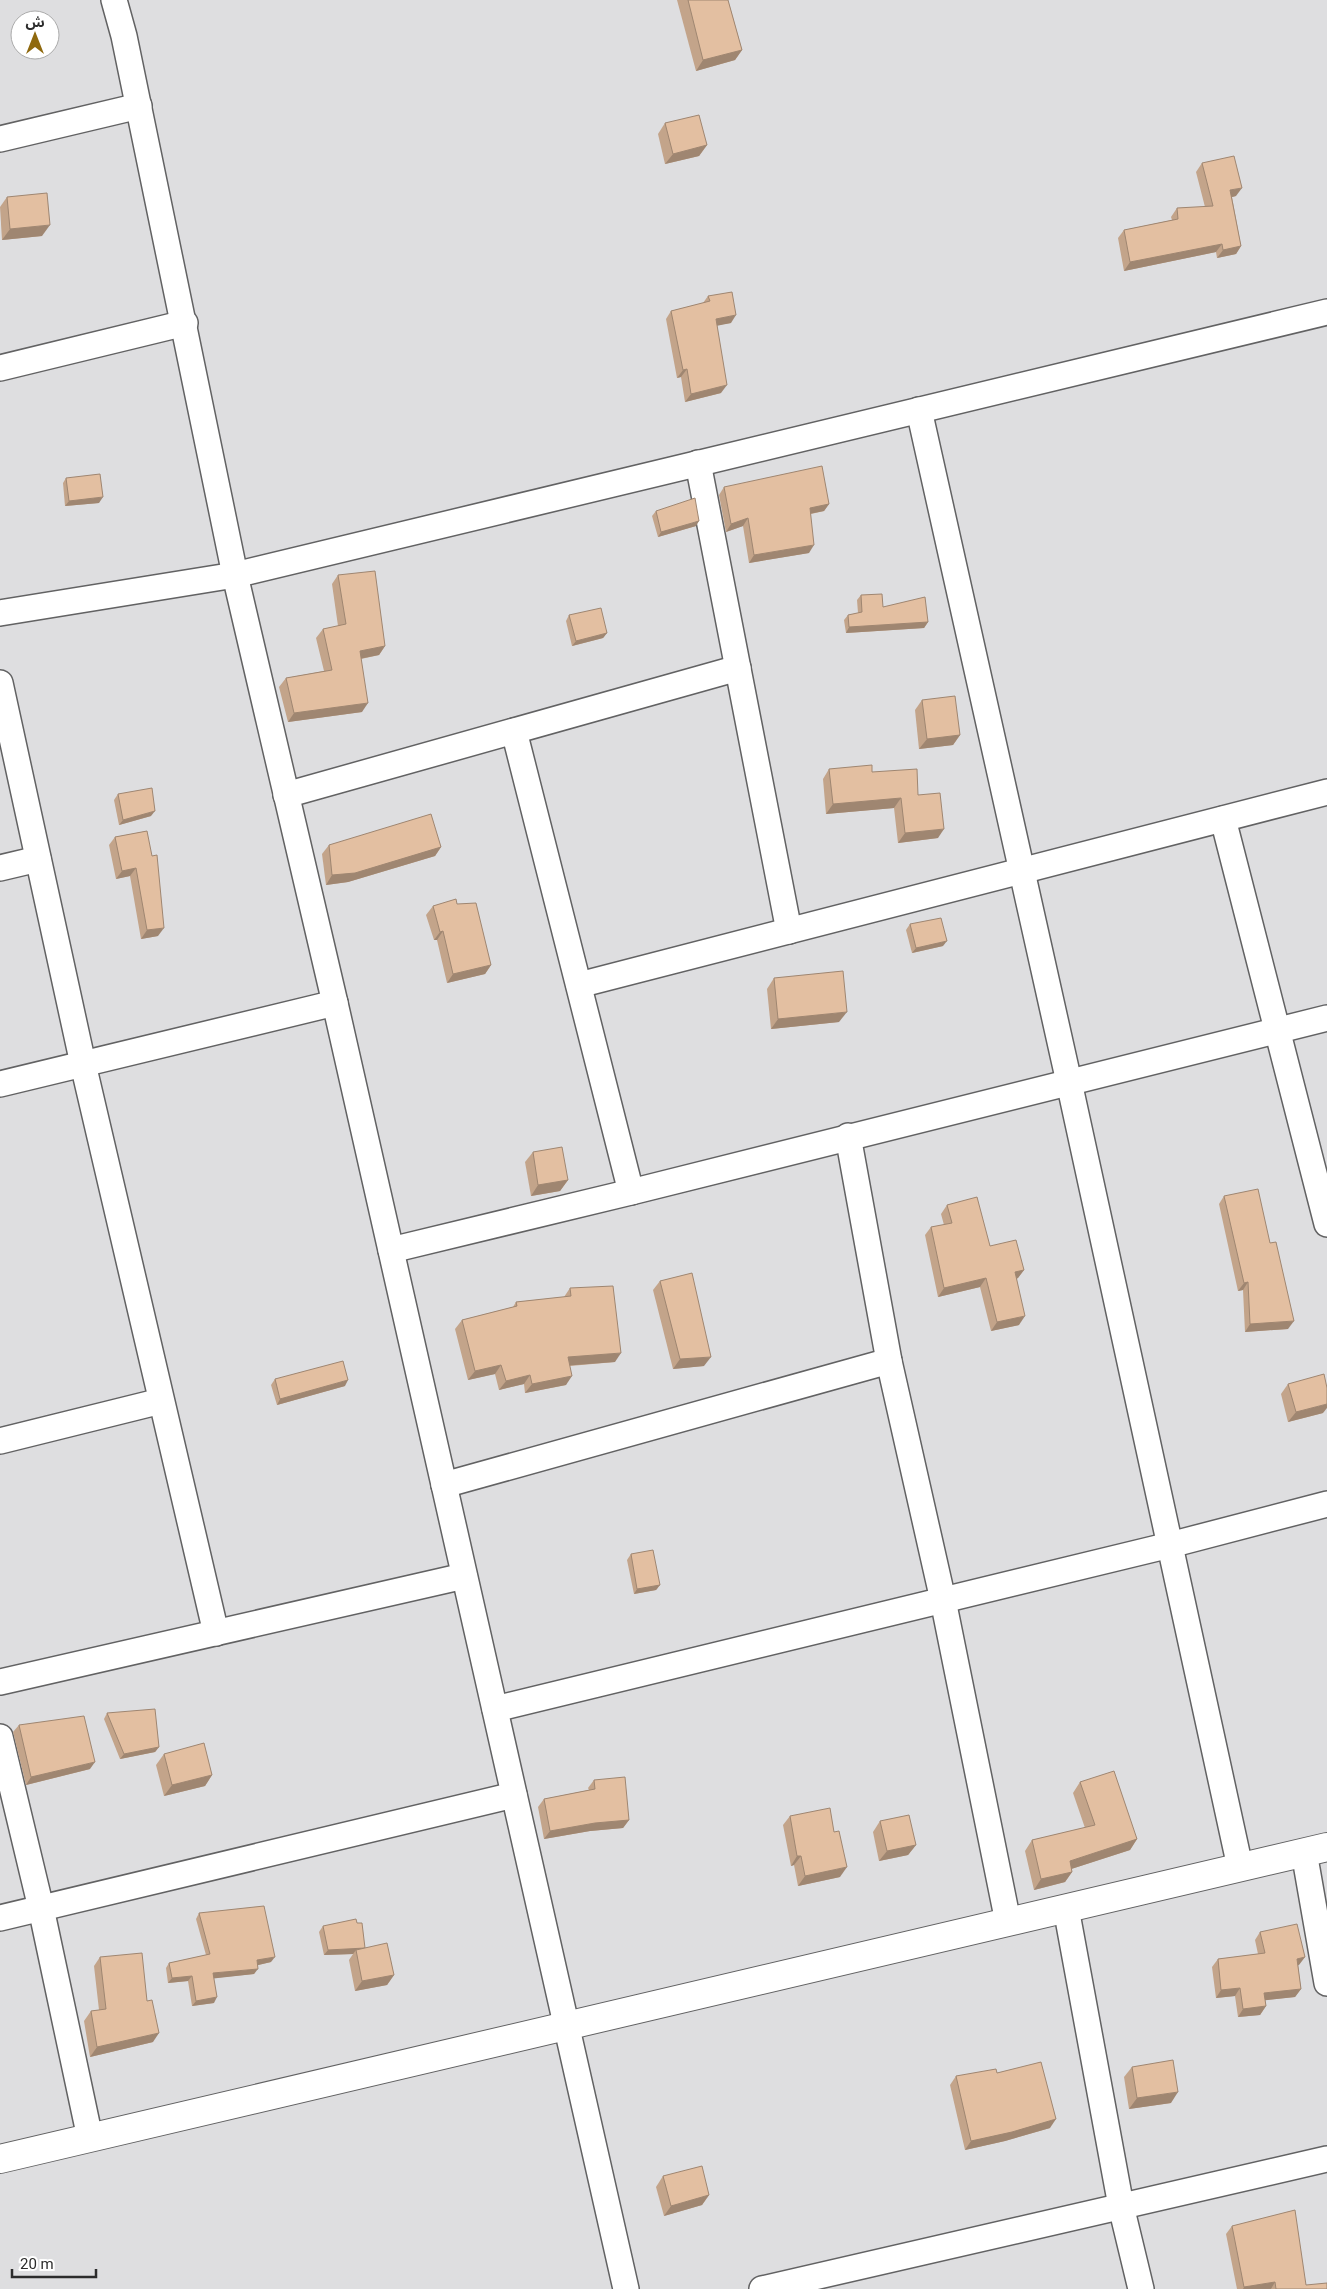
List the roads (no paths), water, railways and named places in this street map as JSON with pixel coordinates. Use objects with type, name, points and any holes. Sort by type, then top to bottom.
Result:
[{"type":"street","points":[[114,0],[139,106],[185,323],[235,575],[391,1250],[626,2289]]},
{"type":"street","points":[[0,139],[139,106]]},
{"type":"street","points":[[0,613],[235,575],[1327,312]]},
{"type":"street","points":[[0,368],[185,323]]},
{"type":"street","points":[[919,410],[1069,1082],[1240,1867]]},
{"type":"street","points":[[698,463],[789,931]]},
{"type":"street","points":[[286,795],[738,668]]},
{"type":"street","points":[[0,683],[83,1064],[216,1633]]},
{"type":"street","points":[[514,731],[631,1192]]},
{"type":"street","points":[[579,985],[1327,792]]},
{"type":"street","points":[[1224,819],[1327,1224]]},
{"type":"street","points":[[0,868],[38,859]]},
{"type":"street","points":[[0,1084],[334,1003]]},
{"type":"street","points":[[391,1250],[1327,1018]]},
{"type":"street","points":[[848,1136],[889,1361],[943,1600],[1008,1922]]},
{"type":"street","points":[[444,1485],[889,1361]]},
{"type":"street","points":[[0,1440],[161,1401]]},
{"type":"street","points":[[495,1709],[1170,1546],[1327,1504]]},
{"type":"street","points":[[0,1682],[464,1576]]},
{"type":"street","points":[[0,1737],[41,1908],[90,2138]]},
{"type":"street","points":[[0,1918],[514,1795]]},
{"type":"street","points":[[0,2159],[1316,1850],[1327,1983]]},
{"type":"street","points":[[1066,1908],[1121,2206],[1141,2289]]},
{"type":"street","points":[[762,2289],[1327,2159]]}]
